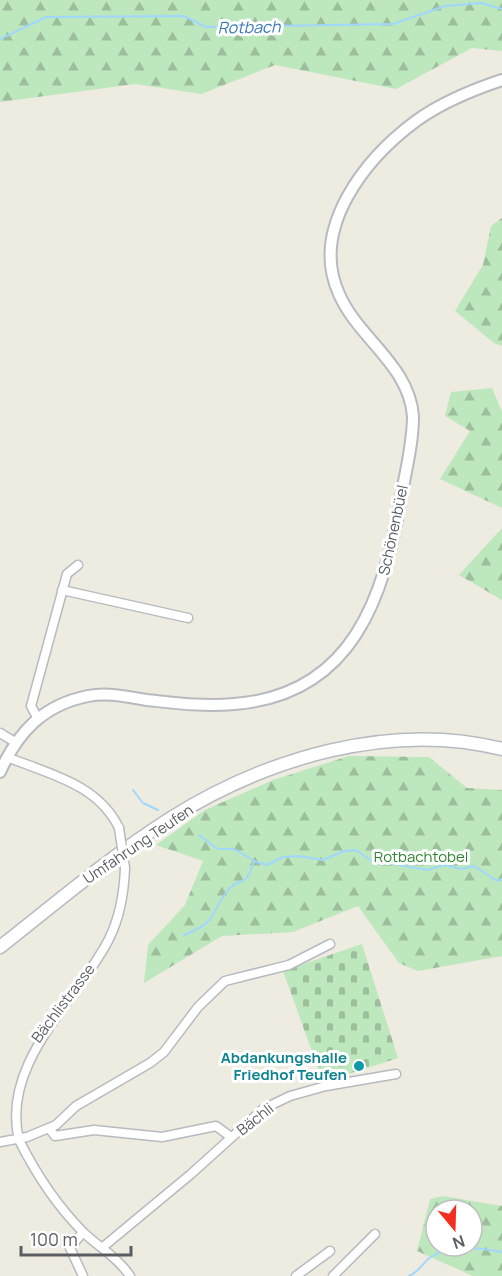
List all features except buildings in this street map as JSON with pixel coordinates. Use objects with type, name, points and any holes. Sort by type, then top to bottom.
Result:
[{"type":"main road","name":"Umfahrung Teufen","points":[[0,947],[151,831],[241,782],[312,756],[383,741],[425,738],[488,745],[502,749]]},
{"type":"street","name":"Schönenbüel","points":[[37,717],[57,705],[98,695],[194,705],[234,704],[266,699],[292,689],[318,674],[342,652],[360,630],[371,611],[388,564],[413,428],[412,407],[403,381],[342,300],[332,276],[330,259],[333,233],[343,206],[369,166],[383,150],[416,121],[437,107],[502,80]]},
{"type":"street","points":[[0,772],[15,742],[37,717],[31,706],[62,590],[67,574],[78,565]]},
{"type":"street","points":[[62,590],[188,618]]},
{"type":"street","points":[[0,733],[15,742]]},
{"type":"street","name":"Bächlistrasse","points":[[7,757],[87,790],[107,807],[119,828],[125,868],[120,910],[110,938],[95,962],[38,1034],[18,1071],[10,1108],[18,1138],[45,1183],[83,1232],[103,1247],[130,1276]]},
{"type":"street","name":"Bächli","points":[[0,1142],[49,1128],[76,1106],[157,1057],[198,1007],[225,981],[289,965],[330,944]]},
{"type":"street","name":"Bächli","points":[[49,1128],[55,1136],[94,1130],[145,1137],[175,1136],[216,1126],[231,1137],[263,1109],[290,1096],[358,1079],[396,1074]]},
{"type":"street","points":[[103,1247],[231,1137]]},
{"type":"street","points":[[83,1232],[70,1248],[83,1276]]},
{"type":"street","points":[[333,1276],[375,1234]]},
{"type":"street","points":[[296,1276],[330,1251]]},
{"type":"green space","points":[[0,0],[502,0],[502,51],[472,48],[396,89],[275,65],[201,94],[135,84],[0,102]]},
{"type":"green space","points":[[502,218],[502,346],[494,343],[455,311],[483,265],[491,226]]},
{"type":"green space","points":[[492,388],[502,412],[502,508],[440,479],[470,431],[445,416],[451,392]]},
{"type":"green space","points":[[502,528],[502,600],[459,575]]},
{"type":"green space","name":"Rotbachtobel","points":[[349,756],[429,757],[467,788],[502,790],[502,956],[418,971],[399,963],[358,906],[293,932],[222,936],[144,983],[148,945],[185,905],[203,861],[156,845],[205,810],[273,780]]},
{"type":"green space","points":[[362,944],[398,1058],[323,1082],[283,971]]},
{"type":"green space","points":[[484,1203],[502,1206],[502,1276],[473,1276],[433,1258],[484,1258]]},
{"type":"green space","points":[[424,1223],[424,1254],[417,1251]]},
{"type":"waterway","name":"Rotbach","points":[[0,39],[46,17],[184,16],[206,27],[393,24],[445,6],[481,3],[502,9]]},
{"type":"waterway","points":[[133,790],[143,803],[158,810]]},
{"type":"waterway","points":[[199,835],[218,849],[234,849],[253,860]]},
{"type":"waterway","points":[[184,935],[203,926],[212,917],[228,890],[246,879],[254,861],[267,865],[283,857],[299,856],[323,860],[344,851],[356,850],[376,864],[388,863],[428,870],[444,865],[461,869],[474,866],[497,881],[502,879]]},
{"type":"waterway","points":[[409,1276],[431,1257],[447,1250],[475,1248],[502,1252]]},
{"type":"place","name":"Abdankungshalle Friedhof Teufen","points":[[359,1066]]}]
